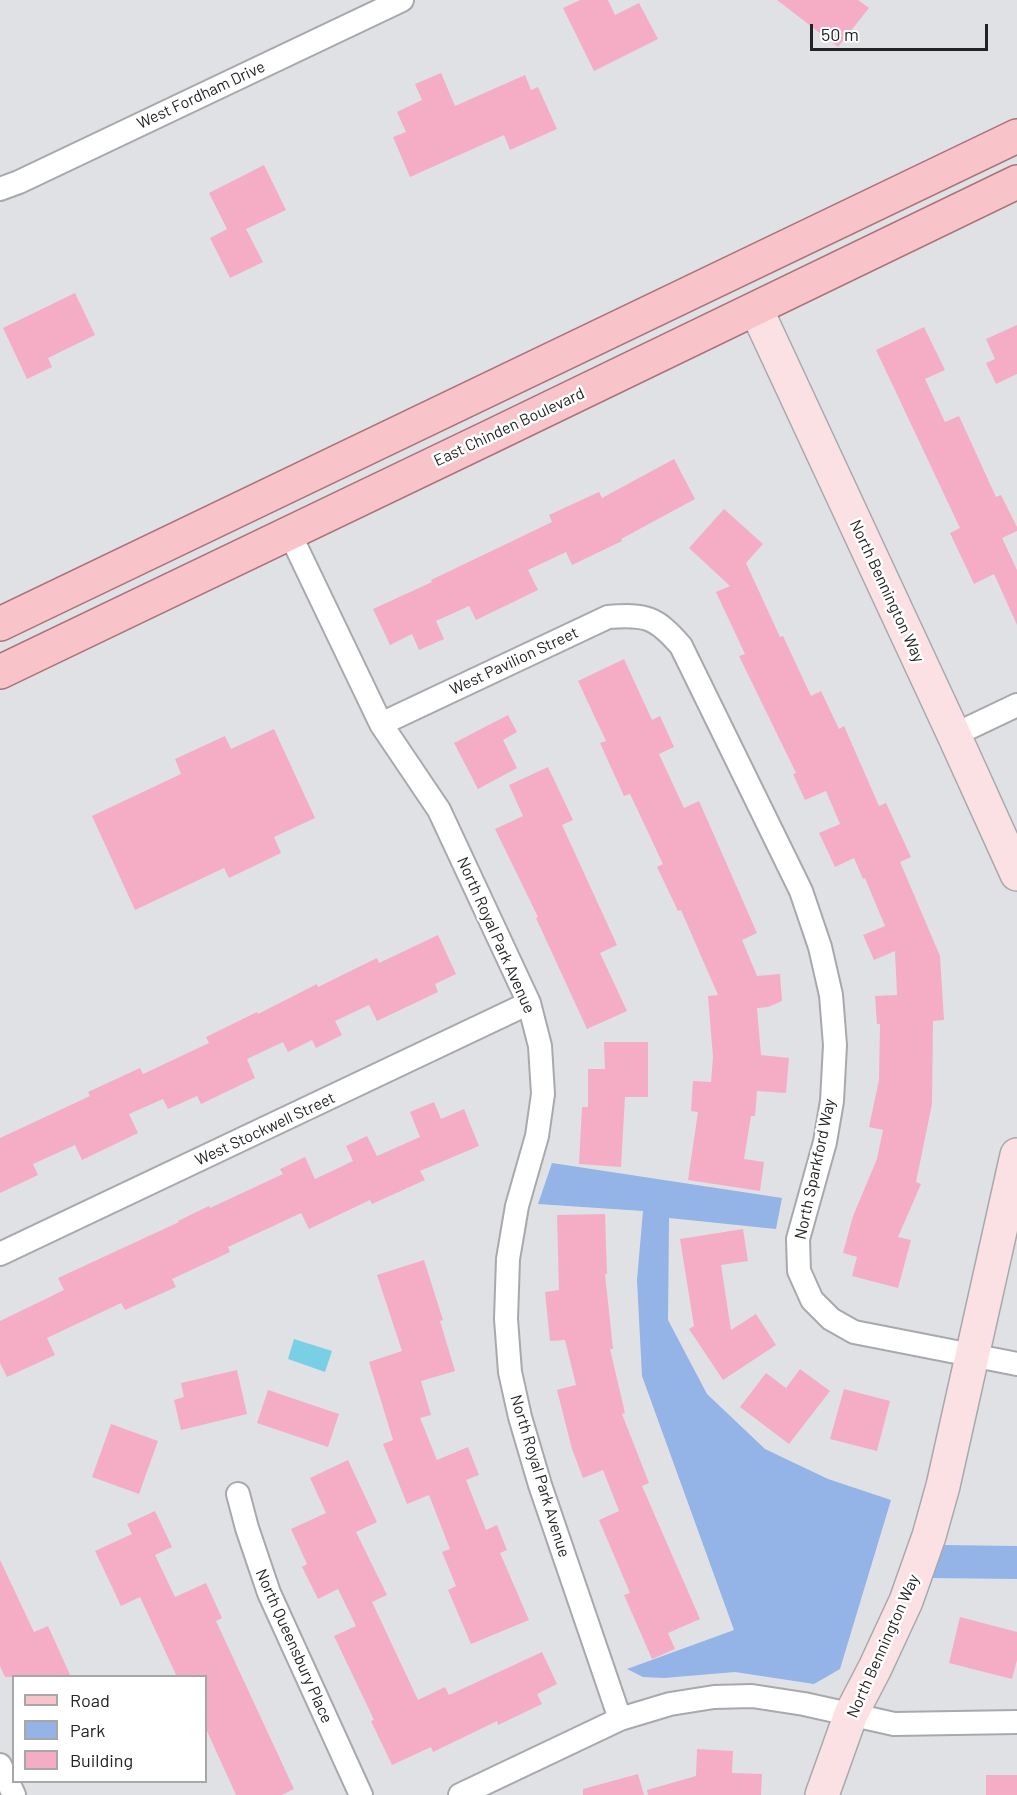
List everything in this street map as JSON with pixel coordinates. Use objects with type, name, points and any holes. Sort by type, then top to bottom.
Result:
[{"type":"main road","points":[[0,624],[1017,136]]},
{"type":"main road","name":"East Chinden Boulevard","points":[[0,672],[1017,182]]},
{"type":"main road","points":[[289,531],[329,486],[633,340],[703,286]]},
{"type":"street","name":"West Fordham Drive","points":[[0,189],[402,0]]},
{"type":"street","name":"North Bennington Way","points":[[756,309],[1017,874]]},
{"type":"street","name":"North Royal Park Avenue","points":[[289,531],[381,724],[439,810],[529,1003],[540,1046],[543,1094],[537,1136],[517,1206],[508,1259],[506,1319],[510,1372],[520,1417],[540,1485],[620,1719]]},
{"type":"street","name":"West Pavilion Street","points":[[381,724],[608,617],[630,615],[651,618]]},
{"type":"street","name":"North Sparkford Way","points":[[651,618],[668,631],[681,646],[801,891],[820,947],[831,995],[835,1045],[832,1101],[825,1142],[798,1239],[799,1271],[812,1300],[831,1319],[854,1332],[972,1355]]},
{"type":"street","points":[[954,735],[1017,705]]},
{"type":"street","name":"West Stockwell Street","points":[[0,1254],[529,1003]]},
{"type":"street","name":"North Bennington Way","points":[[822,1795],[851,1714],[906,1601],[929,1536],[943,1486],[1017,1155]]},
{"type":"street","points":[[972,1355],[1017,1365]]},
{"type":"street","name":"North Queensbury Place","points":[[238,1494],[269,1593],[361,1795]]},
{"type":"street","points":[[460,1795],[620,1719],[670,1704],[714,1697],[752,1696],[804,1704],[894,1724],[1017,1722]]},
{"type":"street","points":[[0,1765],[14,1795]]},
{"type":"green space","points":[[552,1163],[782,1198],[776,1229],[669,1218],[668,1320],[707,1394],[765,1449],[828,1479],[891,1500],[840,1669],[814,1684],[735,1672],[664,1678],[643,1677],[627,1669],[734,1630],[642,1376],[637,1280],[643,1211],[538,1204]]},
{"type":"green space","points":[[942,1545],[1017,1546],[1017,1579],[932,1578]]},
{"type":"shaded area","points":[[294,1339],[332,1351],[325,1372],[288,1359]]},
{"type":"building","points":[[580,0],[608,0],[615,15],[639,3],[658,39],[594,71],[563,8]]},
{"type":"building","points":[[777,0],[858,0],[869,8],[838,47]]},
{"type":"building","points":[[441,73],[455,106],[525,75],[531,90],[538,87],[557,129],[510,150],[504,135],[410,177],[393,137],[406,132],[397,112],[422,100],[415,84]]},
{"type":"building","points":[[264,165],[286,210],[246,229],[263,262],[230,278],[210,238],[227,229],[209,193]]},
{"type":"building","points":[[75,293],[95,335],[48,358],[52,367],[27,379],[3,328]]},
{"type":"building","points":[[1017,325],[1017,374],[996,384],[986,363],[995,359],[986,339]]},
{"type":"building","points":[[924,327],[945,370],[925,379],[945,422],[959,416],[996,497],[1001,495],[1017,527],[1017,531],[1002,538],[1017,570],[1017,625],[994,574],[974,584],[950,533],[960,528],[876,350]]},
{"type":"building","points":[[674,459],[695,499],[621,539],[622,541],[572,565],[566,552],[528,570],[538,590],[476,620],[469,606],[436,621],[444,639],[419,650],[412,634],[390,645],[373,609],[552,522],[549,515],[599,492],[602,498]]},
{"type":"building","points":[[724,509],[763,544],[746,563],[780,637],[783,636],[811,696],[821,691],[839,729],[844,726],[879,806],[886,803],[911,857],[900,862],[940,956],[944,1020],[933,1021],[932,1104],[916,1182],[921,1184],[898,1237],[911,1240],[898,1288],[852,1276],[857,1257],[843,1253],[853,1216],[877,1159],[883,1130],[869,1127],[879,1080],[880,1024],[877,1024],[875,996],[897,995],[895,951],[874,960],[863,935],[885,926],[854,858],[835,867],[819,833],[840,824],[826,791],[805,800],[793,774],[796,773],[739,656],[745,654],[716,592],[730,586],[689,548]]},
{"type":"building","points":[[624,659],[652,720],[660,716],[674,747],[659,754],[684,808],[699,801],[757,933],[742,940],[757,976],[780,974],[782,1001],[768,1007],[757,1008],[761,1055],[789,1058],[786,1093],[757,1091],[755,1116],[751,1116],[744,1159],[764,1162],[760,1191],[688,1180],[698,1112],[691,1111],[693,1081],[711,1082],[713,1057],[708,996],[718,995],[681,910],[678,911],[657,867],[663,864],[630,794],[624,796],[600,743],[606,741],[578,681]]},
{"type":"building","points":[[508,715],[517,732],[503,740],[517,768],[478,789],[454,743]]},
{"type":"building","points":[[274,729],[315,818],[274,837],[281,853],[229,878],[224,868],[135,910],[92,816],[181,774],[175,759],[225,736],[231,749]]},
{"type":"building","points":[[548,767],[573,820],[562,825],[617,945],[600,953],[627,1011],[587,1029],[536,918],[538,917],[495,829],[523,816],[509,785]]},
{"type":"building","points":[[438,935],[456,974],[435,984],[438,992],[377,1021],[369,1005],[335,1021],[342,1035],[316,1048],[312,1040],[288,1052],[283,1042],[247,1059],[255,1078],[201,1104],[197,1096],[168,1109],[163,1099],[129,1114],[138,1133],[82,1160],[75,1145],[33,1164],[38,1175],[0,1193],[0,1138],[90,1096],[88,1092],[140,1068],[143,1074],[209,1043],[206,1037],[317,984],[318,987],[377,958],[379,963]]},
{"type":"building","points":[[604,1042],[648,1042],[648,1097],[625,1097],[621,1167],[579,1164],[582,1107],[588,1107],[588,1069],[605,1069]]},
{"type":"building","points":[[434,1102],[441,1119],[464,1109],[479,1146],[420,1171],[425,1180],[372,1204],[370,1200],[309,1229],[301,1213],[228,1247],[230,1252],[172,1279],[176,1287],[125,1310],[121,1303],[47,1338],[55,1355],[7,1377],[0,1363],[0,1321],[64,1290],[58,1278],[209,1206],[210,1208],[283,1174],[280,1169],[305,1157],[315,1179],[353,1161],[346,1146],[367,1136],[377,1156],[420,1137],[410,1112]]},
{"type":"building","points":[[605,1214],[607,1274],[605,1274],[613,1349],[610,1349],[625,1413],[622,1414],[649,1483],[642,1486],[700,1619],[668,1633],[675,1649],[652,1659],[624,1595],[630,1593],[599,1520],[619,1511],[603,1470],[583,1478],[572,1449],[557,1390],[576,1385],[565,1340],[550,1341],[545,1292],[559,1290],[557,1215]]},
{"type":"building","points":[[743,1229],[748,1261],[721,1265],[731,1330],[756,1314],[776,1345],[723,1380],[689,1329],[694,1326],[680,1239]]},
{"type":"building","points":[[424,1260],[443,1320],[440,1321],[455,1371],[421,1381],[431,1415],[420,1418],[437,1460],[468,1447],[479,1475],[466,1480],[486,1530],[497,1525],[507,1550],[500,1553],[529,1620],[471,1644],[448,1590],[456,1586],[442,1552],[450,1549],[429,1495],[407,1504],[383,1444],[393,1440],[369,1362],[402,1351],[377,1275]]},
{"type":"building","points":[[800,1369],[830,1391],[789,1444],[740,1407],[766,1373],[786,1388]]},
{"type":"building","points":[[237,1370],[247,1414],[181,1430],[174,1400],[184,1397],[181,1383]]},
{"type":"building","points":[[844,1389],[890,1401],[877,1451],[830,1439]]},
{"type":"building","points":[[268,1390],[339,1414],[328,1447],[257,1423]]},
{"type":"building","points":[[111,1424],[158,1441],[139,1494],[92,1477]]},
{"type":"building","points":[[348,1460],[377,1522],[356,1532],[387,1595],[372,1602],[418,1700],[445,1687],[449,1695],[542,1652],[557,1684],[537,1694],[542,1704],[498,1725],[497,1721],[433,1752],[431,1747],[392,1765],[371,1721],[374,1720],[334,1636],[356,1626],[338,1589],[318,1599],[302,1567],[307,1564],[291,1529],[326,1513],[310,1478]]},
{"type":"building","points":[[155,1511],[172,1547],[155,1555],[175,1597],[206,1583],[222,1618],[216,1621],[294,1789],[282,1795],[236,1795],[207,1731],[207,1675],[176,1675],[140,1597],[121,1606],[95,1551],[132,1534],[127,1524]]},
{"type":"building","points":[[0,1560],[34,1632],[48,1626],[70,1675],[5,1677],[0,1666]]},
{"type":"building","points":[[960,1617],[1017,1632],[1017,1660],[1012,1679],[949,1663]]},
{"type":"building","points":[[697,1749],[733,1751],[732,1773],[762,1774],[761,1795],[648,1795],[647,1790],[696,1776]]},
{"type":"building","points":[[638,1774],[644,1795],[583,1795],[583,1789]]},
{"type":"building","points":[[986,1775],[1017,1775],[1017,1795],[986,1795]]}]
